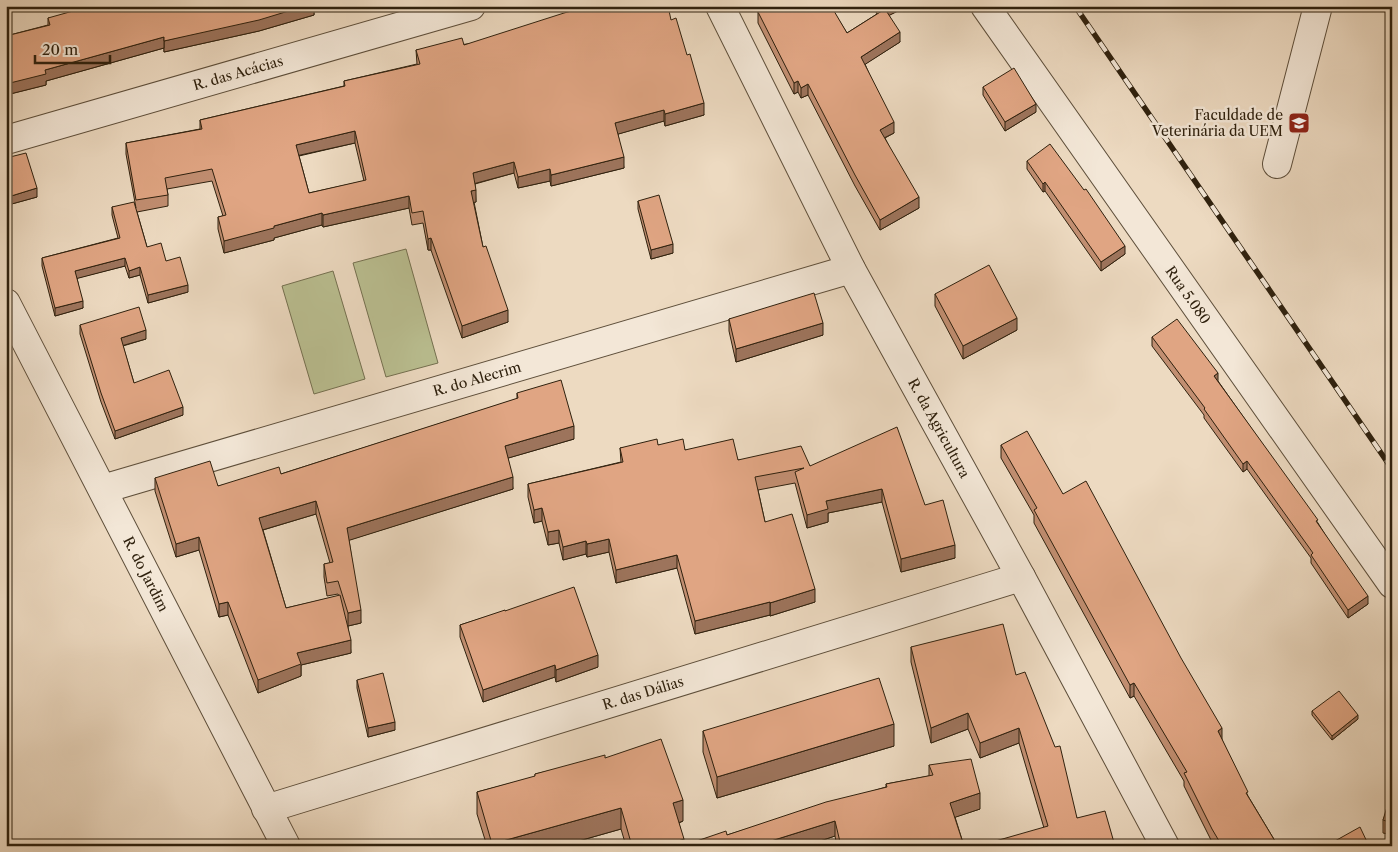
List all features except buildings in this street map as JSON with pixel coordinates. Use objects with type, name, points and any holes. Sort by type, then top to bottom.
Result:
[{"type":"street","name":"R. das Acácias","points":[[6,140],[470,6]]},
{"type":"street","name":"R. da Agricultura","points":[[720,6],[851,269],[1021,577],[1165,846]]},
{"type":"street","name":"Rua 5.080","points":[[985,6],[1392,584]]},
{"type":"street","points":[[1277,164],[1318,6]]},
{"type":"street","name":"R. do Alecrim","points":[[102,489],[851,269]]},
{"type":"street","name":"R. do Jardim","points":[[6,302],[286,846]]},
{"type":"street","name":"R. das Dálias","points":[[266,809],[1021,577]]},
{"type":"green space","points":[[406,249],[438,363],[386,377],[353,263]]},
{"type":"green space","points":[[333,271],[365,379],[314,394],[282,286]]},
{"type":"railway","points":[[1075,6],[1392,469]]},
{"type":"place","name":"Faculdade de Veterinária da UEM","points":[[1299,123]]}]
